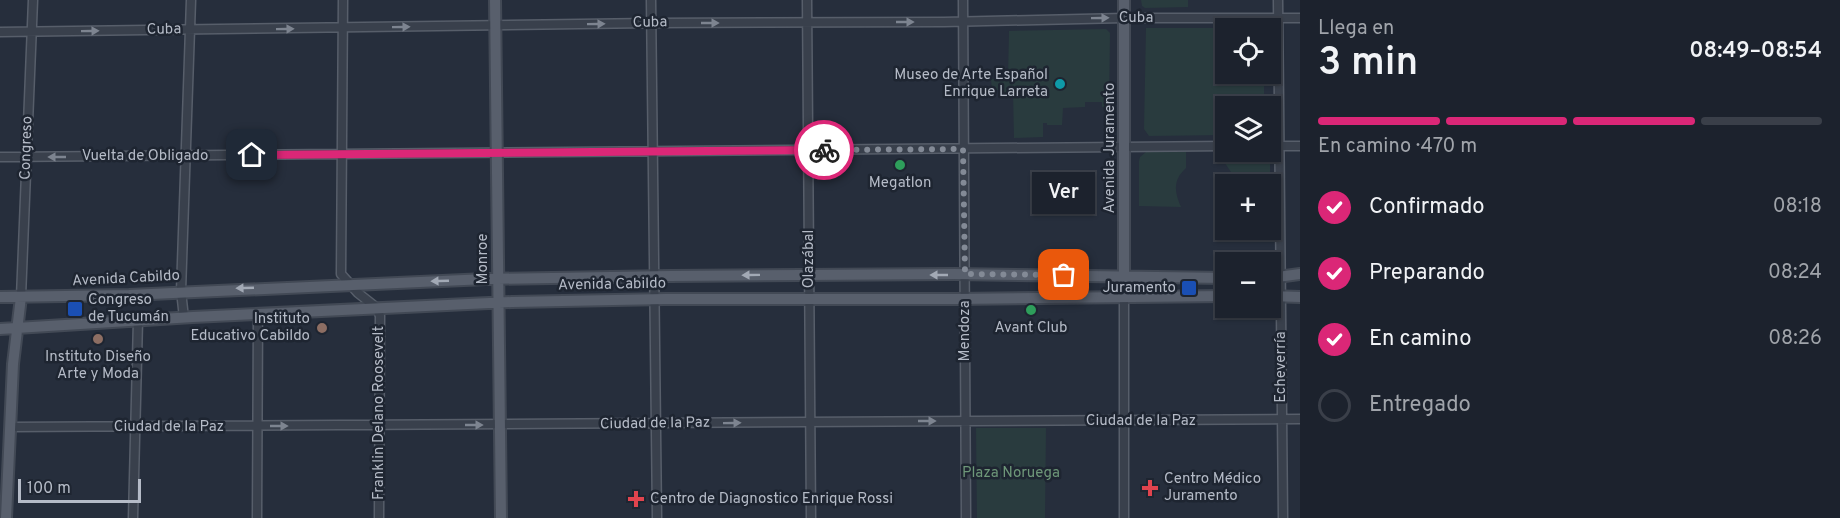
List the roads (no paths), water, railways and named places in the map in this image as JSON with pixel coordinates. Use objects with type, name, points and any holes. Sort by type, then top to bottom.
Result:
[{"type":"main road","name":"Monroe","points":[[495,0],[501,518]]},
{"type":"main road","name":"Avenida Juramento","points":[[1124,0],[1124,294]]},
{"type":"main road","name":"Avenida Cabildo","points":[[0,297],[129,295],[349,284],[655,276],[965,274],[1215,278]]},
{"type":"main road","points":[[1281,276],[1300,274]]},
{"type":"main road","name":"Avenida Cabildo","points":[[0,329],[498,303],[1124,294],[1215,296]]},
{"type":"main road","points":[[1281,296],[1300,297]]},
{"type":"main road","points":[[6,518],[4,471],[10,427],[16,328],[21,297]]},
{"type":"street","name":"Congreso","points":[[21,297],[33,0]]},
{"type":"street","points":[[184,318],[181,291],[191,0]]},
{"type":"street","points":[[343,0],[341,274],[377,308]]},
{"type":"street","points":[[651,0],[657,518]]},
{"type":"street","name":"Olazábal","points":[[807,0],[811,518]]},
{"type":"street","name":"Mendoza","points":[[963,0],[966,518]]},
{"type":"street","name":"Echeverría","points":[[1278,0],[1278,18]]},
{"type":"street","name":"Cuba","points":[[1281,19],[1300,18]]},
{"type":"street","name":"Cuba","points":[[0,32],[651,23],[1215,19]]},
{"type":"street","name":"Vuelta de Obligado","points":[[0,157],[1215,146]]},
{"type":"street","points":[[1281,147],[1300,146]]},
{"type":"street","name":"Echeverría","points":[[1275,162],[1276,252]]},
{"type":"street","points":[[1124,294],[1124,518]]},
{"type":"street","name":"Franklin Delano Roosevelt","points":[[377,308],[380,316],[379,518]]},
{"type":"street","points":[[257,518],[258,315]]},
{"type":"street","name":"Echeverría","points":[[1277,318],[1282,518]]},
{"type":"street","points":[[133,518],[138,320]]},
{"type":"street","name":"Ciudad de la Paz","points":[[10,427],[1300,419]]},
{"type":"place","name":"Museo de Arte Español Enrique Larreta","points":[[1060,84]]},
{"type":"place","name":"Megatlon","points":[[900,165]]},
{"type":"place","name":"Ver","points":[[1064,275]]},
{"type":"place","name":"Juramento","points":[[1189,288]]},
{"type":"place","name":"Congreso de Tucumán","points":[[75,309]]},
{"type":"place","name":"Avant Club","points":[[1031,310]]},
{"type":"place","name":"Instituto Educativo Cabildo","points":[[322,328]]},
{"type":"place","name":"Instituto Diseño Arte y Moda","points":[[98,339]]},
{"type":"place","name":"Centro Médico Juramento","points":[[1150,488]]},
{"type":"place","name":"Centro de Diagnostico Enrique Rossi","points":[[636,499]]},
{"type":"park label","name":"Plaza Noruega","points":[[1011,473]]}]
